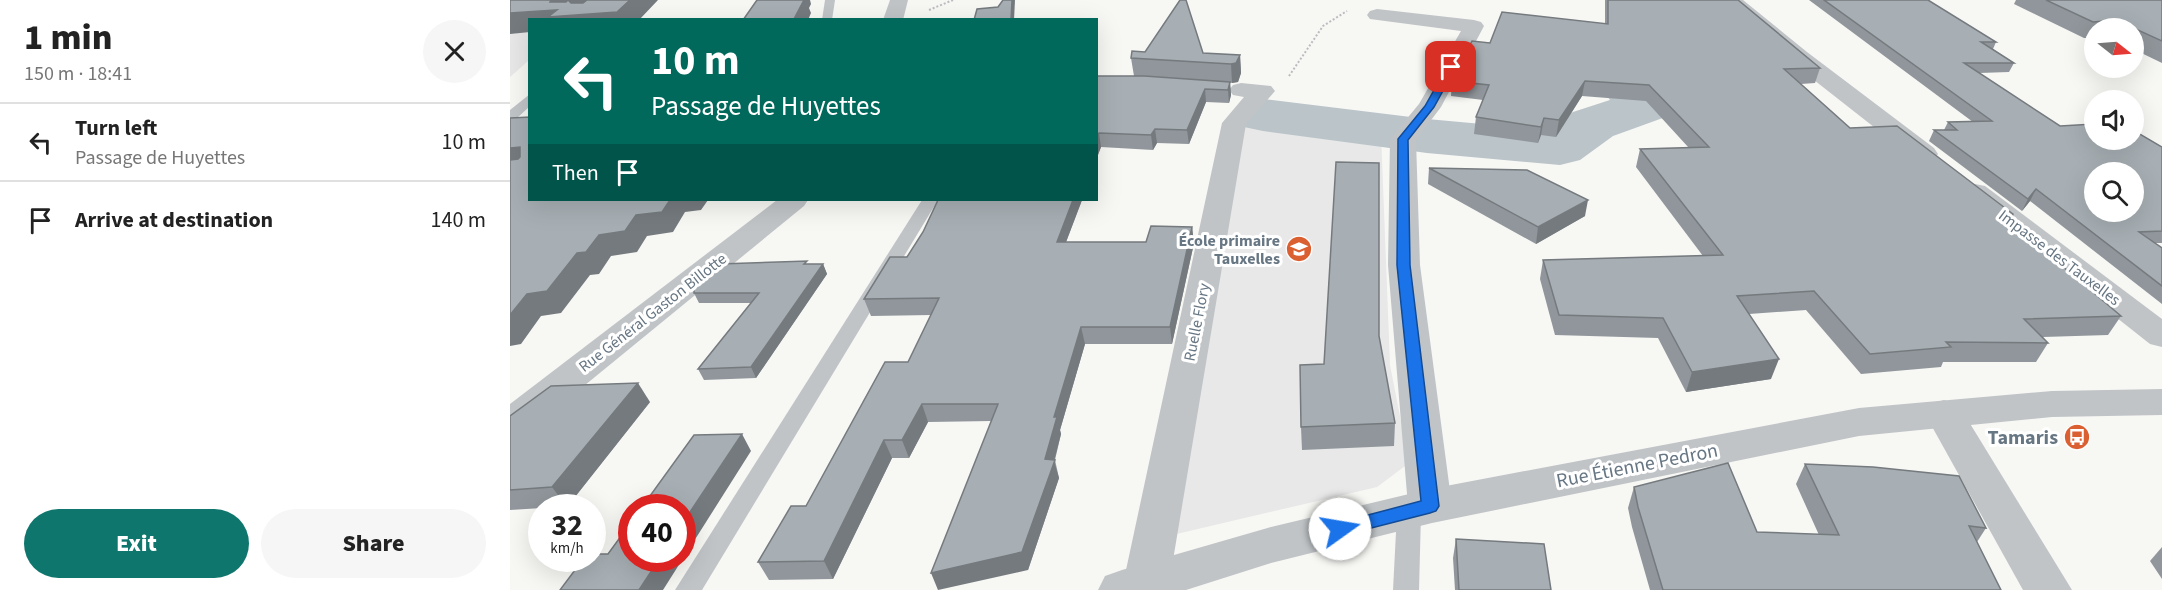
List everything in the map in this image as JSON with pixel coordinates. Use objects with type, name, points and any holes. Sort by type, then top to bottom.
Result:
[{"type":"street","points":[[894,18],[899,0]]},
{"type":"street","name":"Impasse des Tauxelles","points":[[1731,0],[1799,57],[2162,336]]},
{"type":"street","points":[[1377,15],[1474,27],[1429,107],[1407,134],[1404,265],[1420,509]]},
{"type":"street","name":"Ruelle Flory","points":[[1134,587],[1234,123],[1244,90]]},
{"type":"street","name":"Rue Général Gaston Billotte","points":[[510,425],[793,201]]},
{"type":"street","name":"Rue Étienne Pedron","points":[[1134,587],[1271,545],[1420,509],[1859,422],[2052,404],[2162,402]]},
{"type":"street","points":[[1944,414],[2048,590]]},
{"type":"lane","points":[[827,18],[830,0]]},
{"type":"lane","points":[[510,117],[528,100]]},
{"type":"lane","points":[[688,590],[929,201]]},
{"type":"lane","points":[[1406,590],[1420,509]]},
{"type":"path","points":[[1244,90],[1292,75],[1323,26],[1349,9]]},
{"type":"shaded area","points":[[510,0],[528,18],[528,61],[510,77]]},
{"type":"shaded area","name":"École primaire Tauxelles","points":[[1254,118],[1381,134],[1390,365],[1409,463],[1377,487],[1155,539],[1237,125]]},
{"type":"building","points":[[510,0],[566,2],[570,0],[571,3],[583,3],[587,0],[630,0],[617,12],[548,17],[557,10],[510,13]]},
{"type":"building","points":[[757,0],[804,0],[795,18],[744,18]]},
{"type":"building","points":[[1003,0],[1012,0],[1011,18],[975,18],[977,9],[998,7]]},
{"type":"building","points":[[1180,0],[1186,0],[1203,53],[1240,55],[1236,63],[1131,58],[1132,51],[1145,52]]},
{"type":"building","points":[[1608,0],[1738,0],[1820,68],[1784,69],[1850,128],[1897,126],[2013,214],[2008,220],[2121,316],[2024,319],[2048,343],[1946,342],[1951,347],[1870,354],[1814,291],[1737,296],[1779,359],[1692,372],[1663,318],[1559,315],[1543,260],[1723,255],[1640,149],[1709,147],[1649,85],[1585,81],[1559,120],[1544,118],[1541,127],[1476,117],[1489,85],[1452,81],[1472,41],[1490,43],[1502,12],[1608,24]]},
{"type":"building","points":[[1824,0],[1928,0],[1996,42],[1981,42],[2014,63],[1964,63],[2060,126],[2084,125],[2084,150],[2144,150],[2144,136],[2162,147],[2162,231],[2139,232],[2162,248],[2162,286],[2036,189],[2028,199],[1934,130],[1957,130],[1948,122],[1992,121]]},
{"type":"building","points":[[2046,0],[2162,0],[2162,41],[2144,33],[2144,18],[2084,18]]},
{"type":"building","points":[[1098,76],[1144,76],[1230,82],[1228,90],[1205,89],[1187,130],[1155,129],[1151,135],[1099,133],[1098,135]]},
{"type":"building","points":[[528,117],[528,201],[669,201],[662,212],[636,215],[625,231],[599,235],[586,252],[577,253],[547,291],[527,294],[510,315],[510,160],[520,157],[520,147],[510,148],[510,118]]},
{"type":"building","points":[[1336,162],[1379,163],[1379,336],[1395,423],[1301,427],[1300,365],[1324,364]]},
{"type":"building","points":[[1429,168],[1527,170],[1588,200],[1538,227]]},
{"type":"building","points":[[938,201],[1073,201],[1057,242],[1146,242],[1151,226],[1192,227],[1170,327],[1081,327],[1054,417],[1057,417],[1045,459],[1055,460],[1022,552],[931,573],[998,404],[922,404],[902,440],[884,440],[824,561],[758,562],[791,506],[806,506],[885,362],[908,362],[939,298],[864,299],[890,257],[907,257],[923,232]]},
{"type":"building","points":[[807,261],[804,264],[823,264],[751,367],[698,369],[759,293],[694,293],[694,285],[719,264]]},
{"type":"building","points":[[638,383],[552,487],[510,490],[510,416],[551,386]]},
{"type":"building","points":[[742,434],[696,503],[696,494],[651,494],[694,435]]},
{"type":"building","points":[[1728,463],[1757,532],[1839,535],[1805,464],[1873,467],[1959,476],[1986,528],[1969,526],[2001,590],[1663,590],[1634,487]]},
{"type":"building","points":[[1456,539],[1544,544],[1551,590],[1459,590]]},
{"type":"building","points":[[618,540],[618,572],[651,572],[639,590],[560,590],[574,572],[606,572],[606,554]]},
{"type":"waterway","points":[[1263,115],[1427,136],[1560,148],[1593,124],[1652,104],[1631,93],[1632,0]]},
{"type":"place","name":"École primaire Tauxelles","points":[[1299,249]]},
{"type":"place","name":"Tamaris","points":[[2077,437]]},
{"type":"route","points":[[1340,529],[1430,506],[1404,265],[1403,139],[1429,107],[1451,67]]}]
